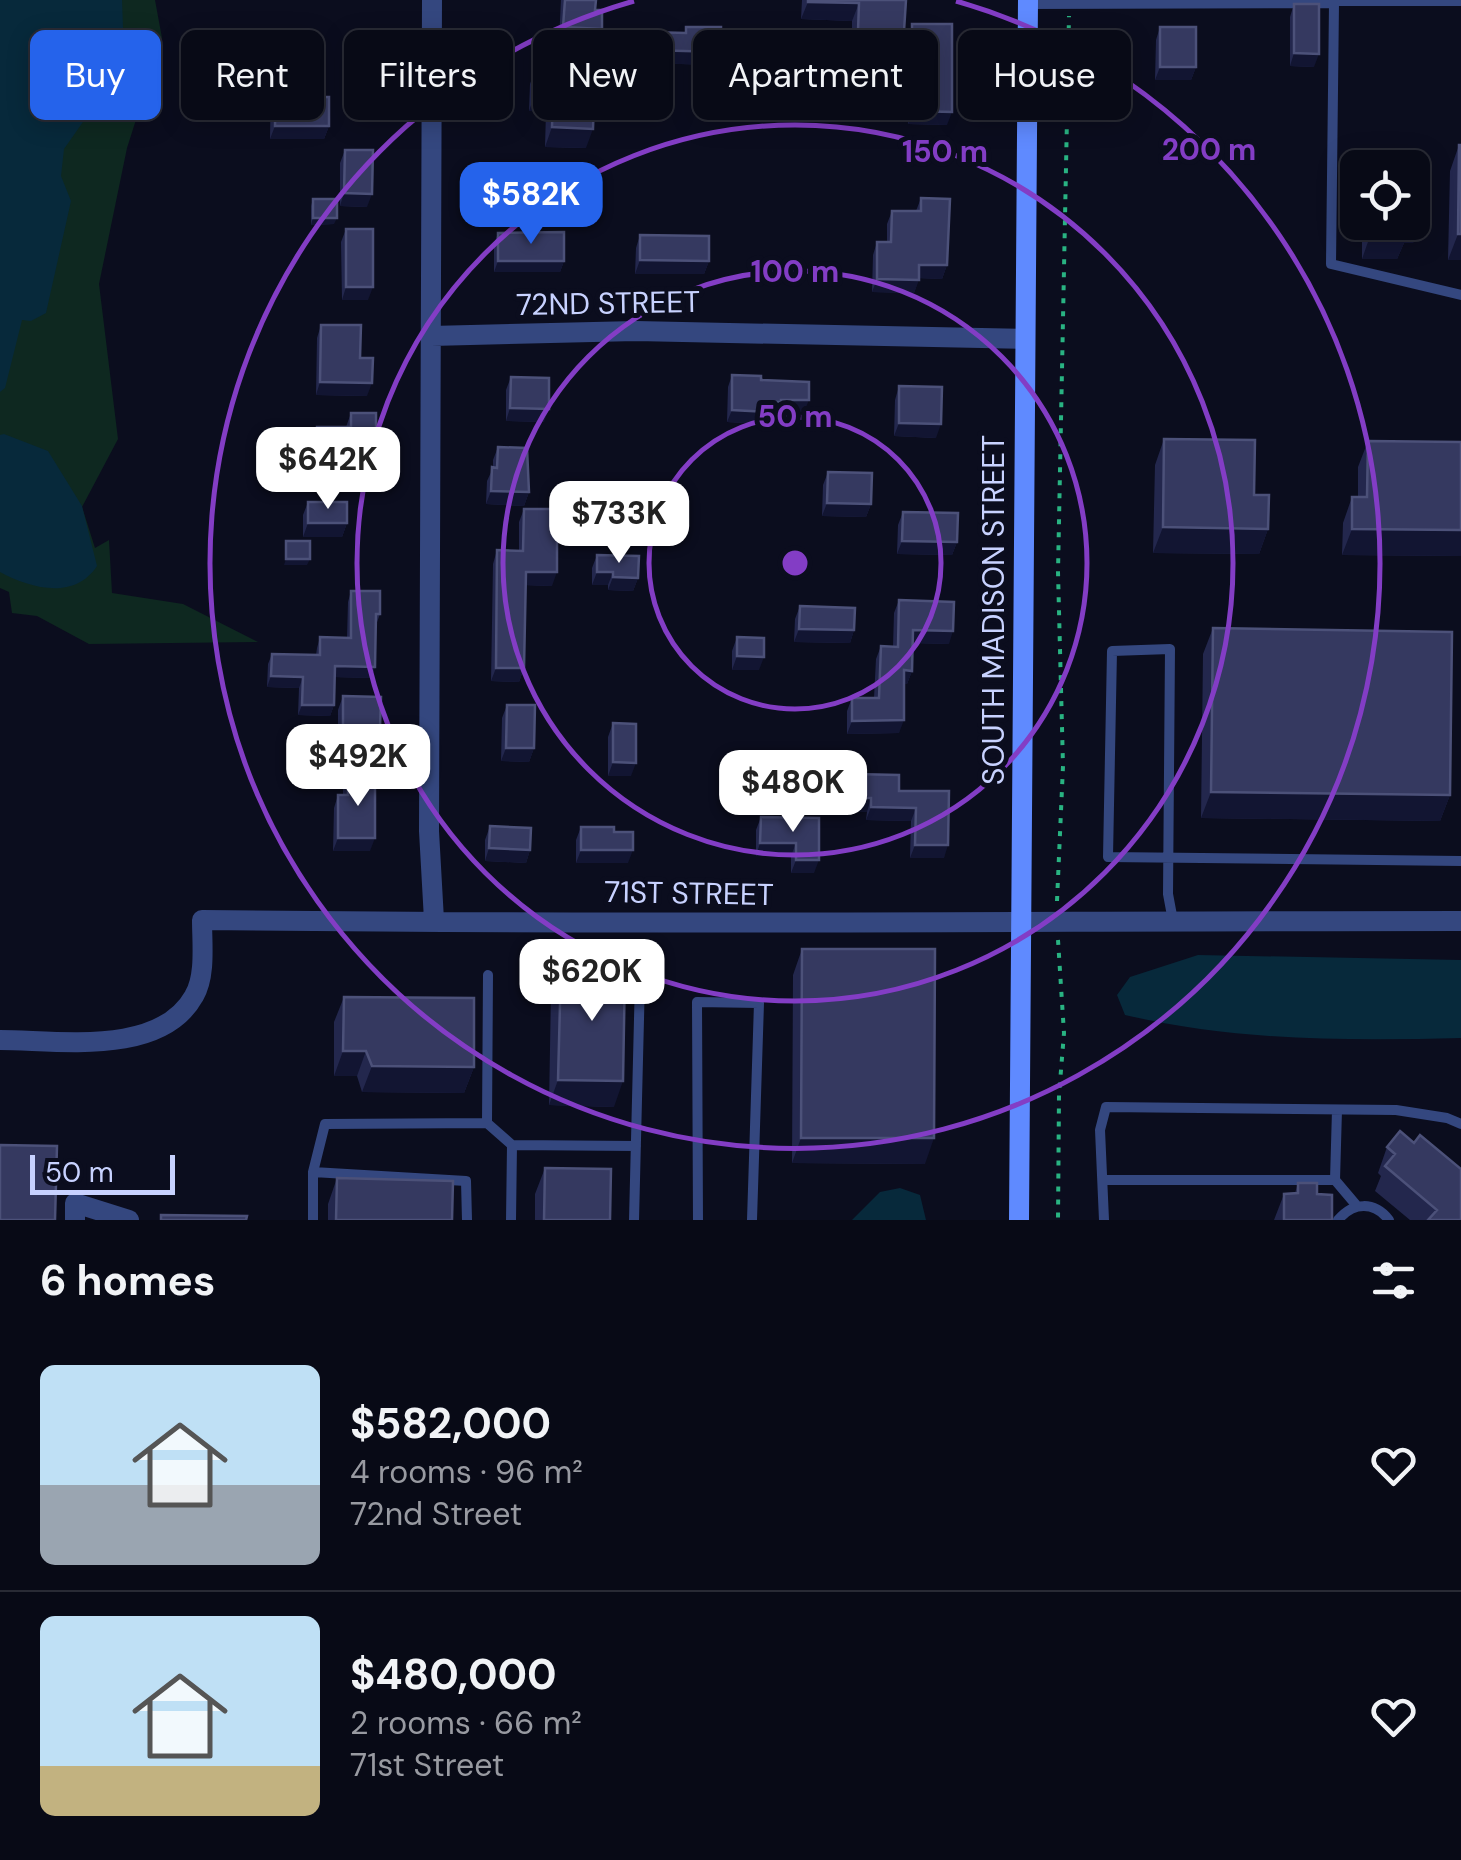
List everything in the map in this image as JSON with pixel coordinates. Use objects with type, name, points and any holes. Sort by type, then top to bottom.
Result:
[{"type":"street","points":[[432,0],[428,832],[434,920]]},
{"type":"street","name":"SOUTH MADISON STREET","points":[[1018,1220],[1028,2]]},
{"type":"street","name":"72ND STREET","points":[[431,336],[636,330],[1025,338]]},
{"type":"street","name":"71ST STREET","points":[[0,1040],[109,1040],[140,1036],[164,1026],[196,994],[202,920],[934,925],[1461,921]]},
{"type":"street","points":[[75,1220],[75,1203],[129,1220]]},
{"type":"lane","points":[[1028,2],[1461,1]]},
{"type":"lane","points":[[1334,2],[1331,264],[1461,295]]},
{"type":"lane","points":[[1173,922],[1168,894],[1168,857],[1170,649],[1112,651],[1108,857],[1168,857],[1461,861]]},
{"type":"lane","points":[[488,976],[488,1123]]},
{"type":"lane","points":[[634,1220],[640,980]]},
{"type":"lane","points":[[698,1220],[696,1002],[759,1003],[752,1220]]},
{"type":"lane","points":[[1104,1220],[1100,1130],[1106,1107],[1396,1110],[1461,1124]]},
{"type":"lane","points":[[1337,1110],[1335,1180],[1357,1206]]},
{"type":"lane","points":[[313,1220],[312,1172],[326,1124],[488,1123],[512,1145],[636,1146]]},
{"type":"lane","points":[[510,1220],[512,1145]]},
{"type":"lane","points":[[312,1172],[466,1181],[467,1220]]},
{"type":"lane","points":[[1103,1180],[1335,1180]]},
{"type":"lane","points":[[1338,1220],[1357,1206],[1375,1208],[1389,1220]]},
{"type":"path","points":[[1057,900],[1063,766],[1058,572],[1070,4]]},
{"type":"path","points":[[1058,944],[1064,987],[1058,1220]]},
{"type":"green space","points":[[0,0],[155,0],[161,30],[30,30],[30,120],[136,120],[99,284],[118,439],[82,507],[95,548],[109,540],[112,593],[183,604],[258,642],[89,644],[37,616],[12,613],[9,592],[0,588]]},
{"type":"water","points":[[0,0],[122,0],[123,30],[30,30],[30,120],[84,120],[64,149],[61,176],[71,201],[46,313],[31,321],[22,320],[5,388],[0,392]]},
{"type":"water","points":[[0,435],[48,451],[82,506],[97,566],[76,584],[38,586],[0,572]]},
{"type":"water","points":[[1198,955],[1461,960],[1461,1038],[1292,1037],[1208,1030],[1125,1015],[1117,995],[1130,977]]},
{"type":"water","points":[[900,1188],[920,1195],[926,1220],[852,1220],[880,1192]]},
{"type":"building","points":[[565,0],[596,0],[595,10],[602,10],[602,29],[563,27]]},
{"type":"building","points":[[906,0],[904,30],[858,30],[859,3],[808,2]]},
{"type":"building","points":[[1294,4],[1319,4],[1319,54],[1294,53]]},
{"type":"building","points":[[912,24],[952,24],[952,112],[938,112],[938,30],[912,30]]},
{"type":"building","points":[[686,27],[721,27],[693,30],[693,51],[673,51],[673,33],[686,33]]},
{"type":"building","points":[[1160,27],[1196,27],[1196,67],[1160,67]]},
{"type":"building","points":[[324,97],[329,97],[329,126],[275,126],[275,120],[324,120]]},
{"type":"building","points":[[552,120],[593,120],[593,129],[552,127]]},
{"type":"building","points":[[1461,145],[1461,234],[1458,234]]},
{"type":"building","points":[[345,150],[373,150],[372,194],[344,193]]},
{"type":"building","points":[[921,198],[950,199],[947,265],[919,265],[919,280],[877,279],[877,242],[891,242],[892,211],[921,211]]},
{"type":"building","points":[[313,199],[337,199],[337,218],[313,218]]},
{"type":"building","points":[[346,229],[373,229],[373,287],[346,287]]},
{"type":"building","points":[[564,232],[564,261],[498,261],[498,233]]},
{"type":"building","points":[[640,235],[709,236],[709,261],[640,260]]},
{"type":"building","points":[[321,325],[361,325],[360,358],[373,358],[372,383],[320,382]]},
{"type":"building","points":[[732,375],[809,382],[809,400],[767,402],[767,412],[732,410]]},
{"type":"building","points":[[511,377],[549,378],[549,409],[510,408]]},
{"type":"building","points":[[899,386],[942,387],[941,424],[899,423]]},
{"type":"building","points":[[351,413],[376,413],[376,442],[369,442],[369,464],[316,464],[317,427],[351,427]]},
{"type":"building","points":[[1164,439],[1255,440],[1254,495],[1269,495],[1268,529],[1163,527]]},
{"type":"building","points":[[1368,441],[1461,442],[1461,530],[1352,529],[1352,497],[1367,497]]},
{"type":"building","points":[[498,447],[527,448],[529,492],[491,491]]},
{"type":"building","points":[[828,472],[872,473],[871,504],[827,503]]},
{"type":"building","points":[[308,502],[347,502],[347,523],[308,523]]},
{"type":"building","points":[[524,509],[557,509],[557,572],[526,572],[524,668],[496,668],[497,550],[523,551]]},
{"type":"building","points":[[903,512],[958,513],[957,542],[902,541]]},
{"type":"building","points":[[286,541],[310,541],[310,559],[286,559]]},
{"type":"building","points":[[597,555],[639,556],[638,578],[597,572]]},
{"type":"building","points":[[351,591],[380,591],[375,667],[335,666],[334,705],[302,705],[303,677],[271,676],[272,654],[320,655],[320,637],[351,638]]},
{"type":"building","points":[[899,600],[954,602],[953,631],[913,630],[912,671],[904,670],[904,720],[852,721],[852,698],[879,698],[881,646],[898,647]]},
{"type":"building","points":[[800,606],[855,608],[854,630],[799,629]]},
{"type":"building","points":[[1213,628],[1452,632],[1450,795],[1211,792]]},
{"type":"building","points":[[737,637],[764,638],[764,657],[737,656]]},
{"type":"building","points":[[343,696],[381,697],[380,727],[370,726],[369,735],[343,734]]},
{"type":"building","points":[[507,705],[535,705],[534,748],[506,748]]},
{"type":"building","points":[[613,723],[636,724],[636,763],[613,762]]},
{"type":"building","points":[[853,774],[899,775],[899,791],[949,791],[948,845],[915,845],[916,808],[871,807],[871,798],[852,798]]},
{"type":"building","points":[[348,775],[375,775],[375,838],[338,838],[338,795],[348,795]]},
{"type":"building","points":[[761,817],[819,818],[819,860],[796,860],[796,843],[760,843]]},
{"type":"building","points":[[490,826],[531,828],[530,850],[489,848]]},
{"type":"building","points":[[581,827],[614,827],[614,832],[633,832],[633,850],[581,850]]},
{"type":"building","points":[[802,949],[935,949],[934,1138],[801,1138]]},
{"type":"building","points":[[561,967],[625,968],[623,1081],[558,1080]]},
{"type":"building","points":[[344,997],[474,998],[474,1067],[372,1066],[366,1051],[343,1051]]},
{"type":"building","points":[[1400,1131],[1414,1143],[1420,1135],[1461,1169],[1461,1220],[1428,1220],[1437,1210],[1385,1166],[1395,1154],[1387,1147]]},
{"type":"building","points":[[0,1145],[57,1146],[55,1220],[0,1220]]},
{"type":"building","points":[[545,1168],[611,1169],[610,1220],[544,1220]]},
{"type":"building","points":[[337,1178],[453,1181],[452,1220],[336,1220]]},
{"type":"building","points":[[1298,1183],[1317,1183],[1317,1194],[1332,1195],[1332,1220],[1284,1220],[1284,1194],[1298,1193]]},
{"type":"building","points":[[161,1215],[247,1216],[246,1220],[161,1220]]}]
